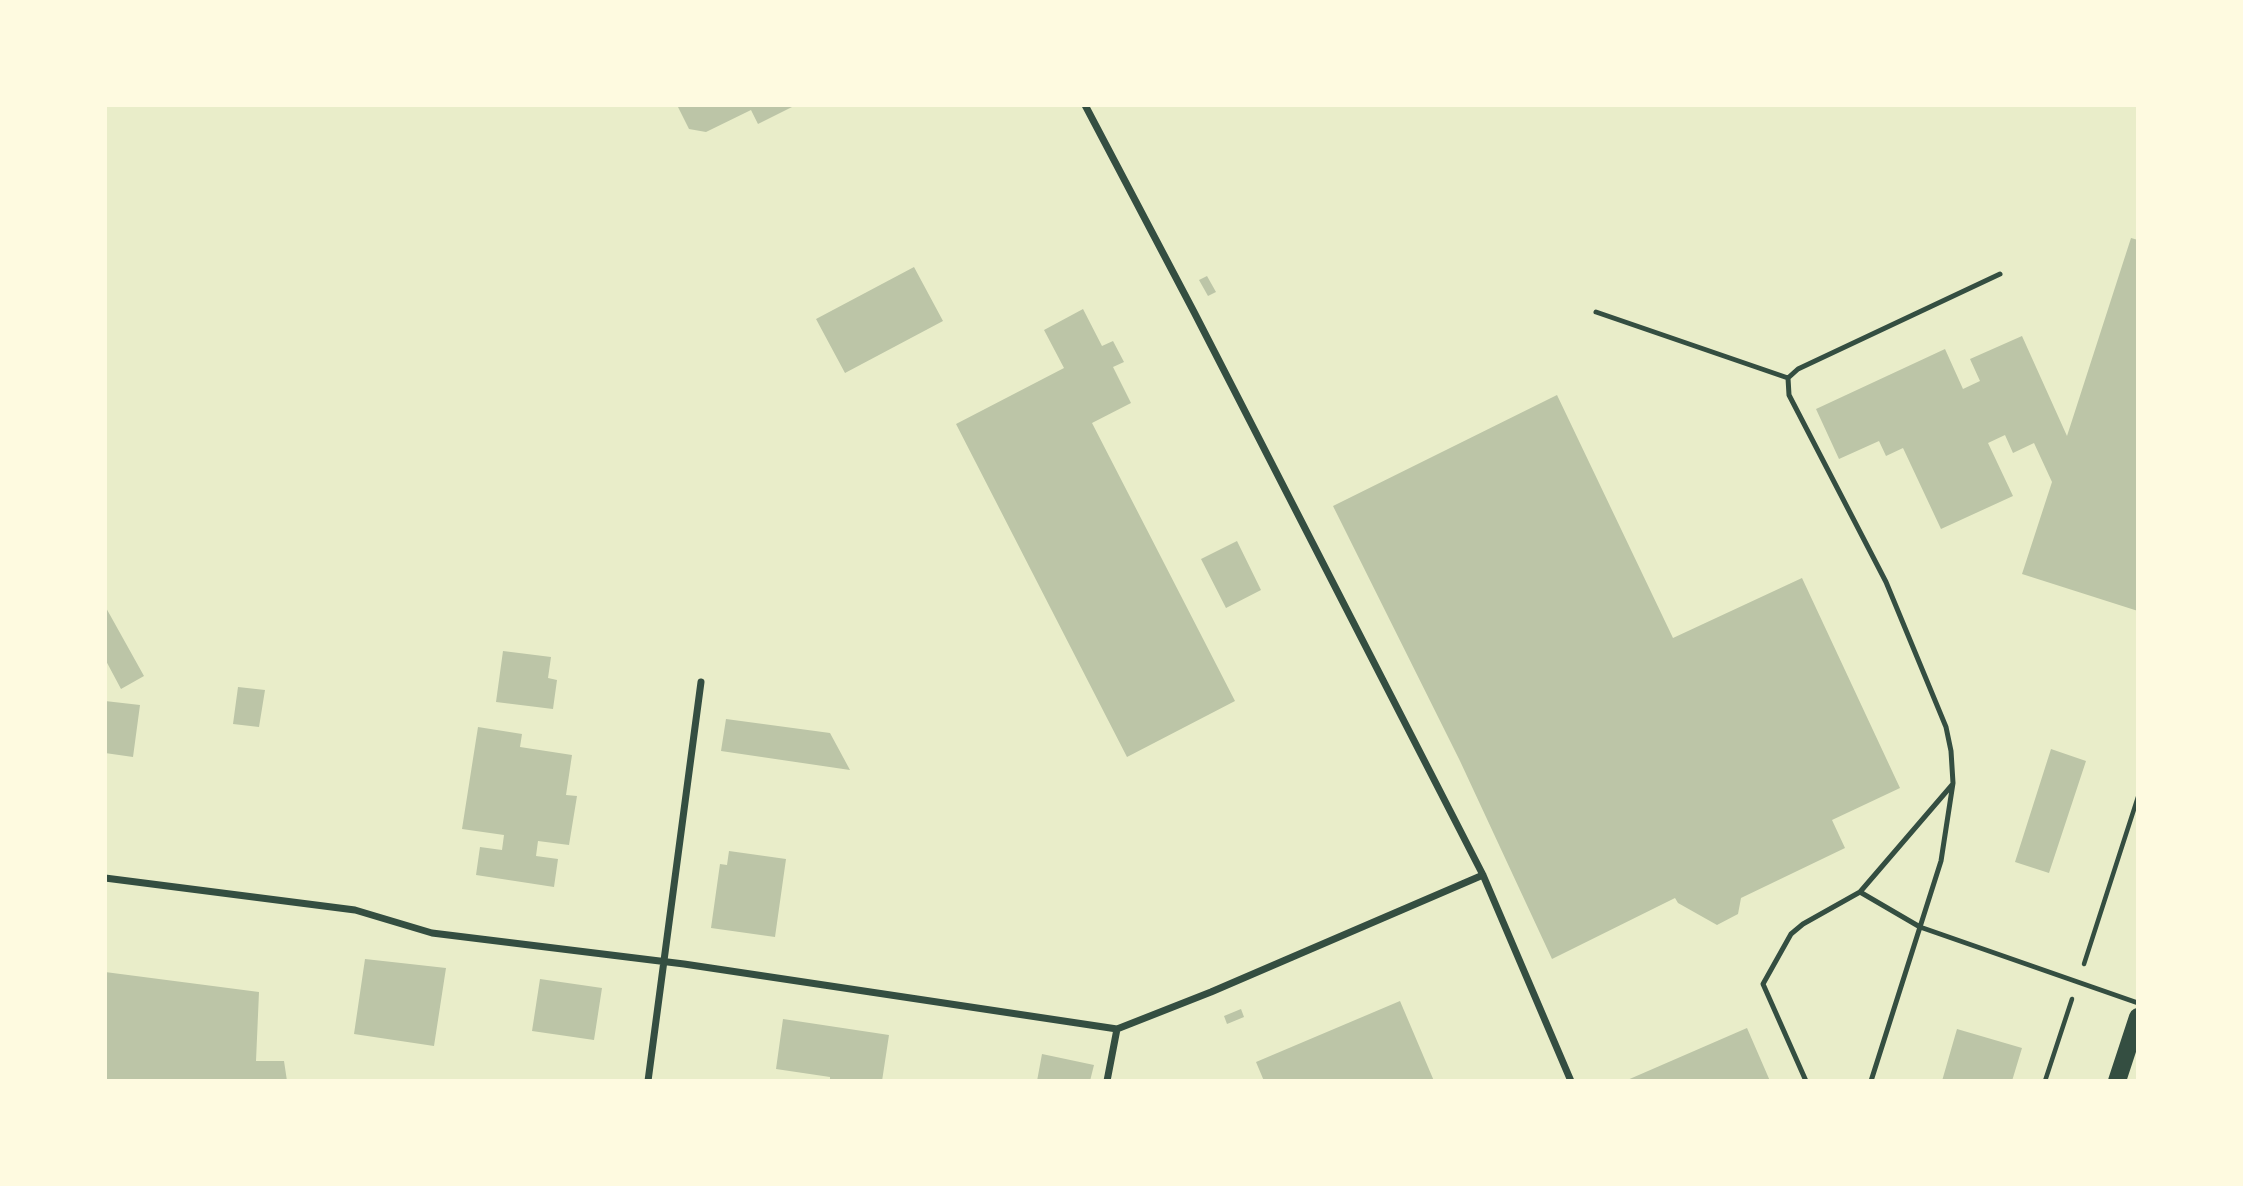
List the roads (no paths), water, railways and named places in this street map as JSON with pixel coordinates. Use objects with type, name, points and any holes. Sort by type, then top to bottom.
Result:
[{"type":"main road","points":[[2117,1081],[2138,1017]]},
{"type":"street","points":[[1084,105],[1194,312],[1483,875],[1571,1081]]},
{"type":"street","points":[[648,1081],[701,682]]},
{"type":"street","points":[[105,878],[355,910],[432,933],[665,962],[1117,1028],[1211,992],[1483,875]]},
{"type":"street","points":[[1107,1081],[1117,1028]]},
{"type":"lane","points":[[1788,378],[1798,369],[2000,274]]},
{"type":"lane","points":[[1596,312],[1788,378]]},
{"type":"lane","points":[[1788,378],[1790,395],[1886,582],[1946,727],[1951,751],[1953,783],[1941,862],[1871,1081]]},
{"type":"lane","points":[[1806,1081],[1763,984],[1791,934],[1860,892],[1953,783]]},
{"type":"lane","points":[[1860,892],[1920,927],[2138,1003]]}]
